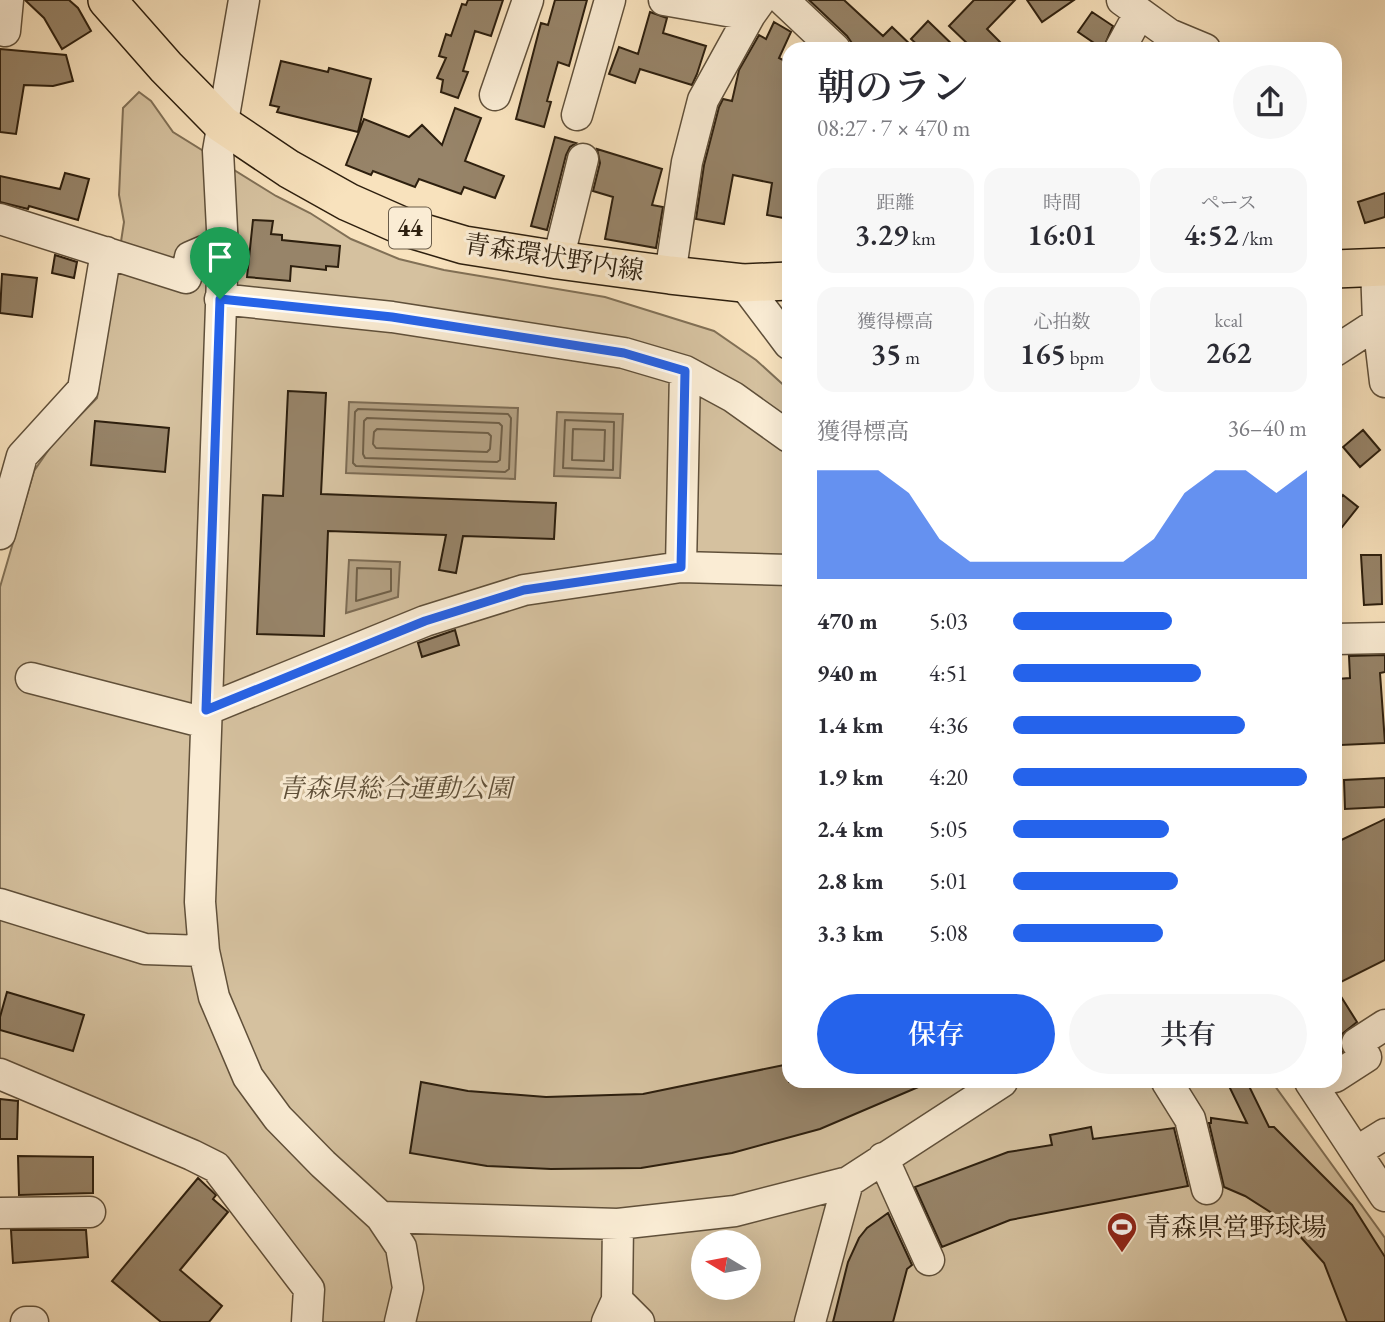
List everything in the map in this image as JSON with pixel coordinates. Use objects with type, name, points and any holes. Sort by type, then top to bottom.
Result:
[{"type":"main road","name":"青森環状野内線","points":[[107,0],[166,67],[222,124],[289,169],[348,202],[407,228],[464,244],[558,260],[743,283],[782,281]]},
{"type":"main road","points":[[1342,269],[1380,267]]},
{"type":"street","points":[[0,30],[5,31],[8,0]]},
{"type":"street","points":[[244,0],[218,151],[223,250],[200,902],[204,951],[215,997],[248,1077],[278,1118],[381,1217],[401,1247],[408,1288],[400,1322]]},
{"type":"street","points":[[495,94],[528,0]]},
{"type":"street","points":[[577,115],[610,0]]},
{"type":"street","points":[[664,0],[755,7],[703,100],[687,162],[670,275]]},
{"type":"street","points":[[783,0],[828,42]]},
{"type":"street","points":[[1122,42],[1130,7],[1169,34],[1188,42]]},
{"type":"street","points":[[558,260],[583,159]]},
{"type":"street","points":[[0,219],[186,278],[190,257],[204,251],[223,250]]},
{"type":"street","points":[[0,534],[22,456],[83,389],[106,252]]},
{"type":"street","points":[[1380,267],[1378,323],[1385,382]]},
{"type":"street","points":[[743,283],[782,335]]},
{"type":"street","points":[[220,299],[392,317],[624,353],[685,371],[733,397],[782,433]]},
{"type":"street","points":[[1342,346],[1378,323]]},
{"type":"street","points":[[681,567],[685,371]]},
{"type":"street","points":[[31,678],[206,717],[425,621],[524,590],[681,567],[782,570]]},
{"type":"street","points":[[1342,639],[1385,638]]},
{"type":"street","points":[[0,904],[145,949],[204,951]]},
{"type":"street","points":[[1342,1072],[1366,1057],[1357,1043],[1385,1025]]},
{"type":"street","points":[[0,1073],[216,1167],[309,1289],[307,1322]]},
{"type":"street","points":[[381,1217],[618,1224],[735,1211],[849,1182],[993,1088]]},
{"type":"street","points":[[1171,1088],[1190,1119],[1207,1189]]},
{"type":"street","points":[[1325,1088],[1356,1152],[1385,1196]]},
{"type":"street","points":[[1356,1152],[1385,1134]]},
{"type":"street","points":[[883,1158],[929,1261]]},
{"type":"street","points":[[810,1322],[849,1182]]},
{"type":"street","points":[[0,1213],[90,1212]]},
{"type":"street","points":[[618,1224],[612,1311],[639,1322]]},
{"type":"street","points":[[26,1322],[33,1322]]},
{"type":"green space","name":"青森県総合運動公園","points":[[139,92],[151,101],[173,132],[351,239],[399,259],[444,270],[605,297],[714,331],[756,360],[782,384],[782,1088],[1276,1088],[1385,1238],[1385,1322],[320,1322],[216,1153],[195,1140],[0,1060],[0,587],[34,471],[54,442],[97,398],[124,222],[119,195],[123,108]]},
{"type":"water","points":[[349,402],[518,408],[515,479],[346,473]]},
{"type":"water","points":[[557,412],[623,414],[620,478],[554,476]]},
{"type":"water","points":[[349,560],[400,562],[398,597],[346,613]]},
{"type":"building","points":[[25,0],[69,0],[78,8],[91,31],[62,49],[44,18]]},
{"type":"building","points":[[468,0],[503,0],[491,36],[475,31],[463,71],[468,72],[458,98],[441,92],[443,80],[437,78],[446,58],[439,56],[446,34],[451,36],[462,4],[466,5]]},
{"type":"building","points":[[555,0],[587,0],[569,66],[558,62],[547,101],[551,102],[544,127],[516,119],[541,23],[548,25]]},
{"type":"building","points":[[809,0],[844,0],[883,36],[892,27],[908,42],[851,42]]},
{"type":"building","points":[[974,0],[1015,0],[987,29],[1000,42],[966,42],[949,26]]},
{"type":"building","points":[[1027,0],[1074,0],[1042,22]]},
{"type":"building","points":[[650,12],[667,18],[663,33],[706,46],[692,85],[640,69],[635,83],[609,74],[619,47],[638,54]]},
{"type":"building","points":[[1092,12],[1113,26],[1106,42],[1093,42],[1078,32]]},
{"type":"building","points":[[928,21],[950,42],[914,42],[911,39]]},
{"type":"building","points":[[774,22],[791,32],[786,42],[782,42],[779,58],[782,60],[782,218],[767,215],[772,183],[733,175],[724,224],[696,219],[704,165],[719,107],[723,99],[732,101],[739,70],[759,35],[766,39]]},
{"type":"building","points":[[0,49],[66,55],[73,81],[53,86],[24,85],[16,134],[0,132]]},
{"type":"building","points":[[281,61],[328,72],[329,68],[371,79],[358,132],[277,112],[279,107],[270,105]]},
{"type":"building","points":[[455,108],[481,118],[465,161],[504,176],[495,198],[464,187],[461,194],[419,179],[415,187],[373,171],[371,175],[346,165],[364,119],[409,137],[422,125],[442,145]]},
{"type":"building","points":[[555,137],[576,143],[566,155],[547,230],[531,226]]},
{"type":"building","points":[[597,149],[662,169],[652,205],[663,207],[656,248],[605,239],[613,197],[593,191],[600,163]]},
{"type":"building","points":[[65,173],[89,179],[78,220],[29,206],[28,209],[0,202],[0,176],[60,189]]},
{"type":"building","points":[[1385,193],[1385,217],[1365,223],[1358,202]]},
{"type":"building","points":[[253,220],[273,221],[271,234],[282,235],[282,240],[340,246],[338,267],[326,266],[326,270],[291,266],[290,281],[247,277]]},
{"type":"building","points":[[55,255],[77,262],[74,278],[52,273]]},
{"type":"building","points":[[2,274],[37,278],[32,317],[0,313]]},
{"type":"building","points":[[288,391],[326,393],[321,494],[556,503],[554,539],[463,536],[456,573],[439,570],[446,535],[328,531],[324,636],[257,634],[263,495],[283,496]]},
{"type":"building","points":[[95,421],[169,428],[165,472],[91,465]]},
{"type":"building","points":[[1363,430],[1380,450],[1360,467],[1343,447]]},
{"type":"building","points":[[1342,496],[1358,507],[1342,527]]},
{"type":"building","points":[[1361,555],[1381,555],[1382,604],[1364,605]]},
{"type":"building","points":[[455,630],[459,645],[422,657],[418,643]]},
{"type":"building","points":[[1385,655],[1385,672],[1380,673],[1385,743],[1342,745],[1342,679],[1350,678],[1349,656]]},
{"type":"building","points":[[1385,778],[1385,807],[1345,809],[1344,780]]},
{"type":"building","points":[[1385,819],[1385,960],[1342,982],[1342,840]]},
{"type":"building","points":[[7,992],[84,1015],[73,1051],[0,1030],[0,1017]]},
{"type":"building","points":[[1342,998],[1357,1022],[1342,1034]]},
{"type":"building","points":[[782,1065],[782,1088],[916,1088],[820,1129],[732,1153],[641,1168],[551,1169],[487,1166],[410,1153],[421,1082],[468,1091],[546,1097],[643,1094]]},
{"type":"building","points":[[1230,1088],[1250,1088],[1269,1127],[1274,1127],[1352,1205],[1385,1257],[1385,1322],[1347,1322],[1324,1263],[1289,1224],[1245,1196],[1224,1187],[1209,1123],[1211,1118],[1247,1123]]},
{"type":"building","points":[[0,1099],[18,1101],[17,1139],[0,1139]]},
{"type":"building","points":[[1091,1127],[1093,1139],[1174,1128],[1188,1186],[1010,1220],[942,1247],[915,1187],[1008,1152],[1052,1145],[1050,1135]]},
{"type":"building","points":[[18,1156],[93,1157],[93,1193],[19,1195]]},
{"type":"building","points":[[198,1178],[216,1195],[213,1199],[228,1212],[180,1270],[222,1306],[209,1322],[161,1322],[112,1281]]},
{"type":"building","points":[[888,1213],[912,1265],[907,1269],[893,1322],[833,1322],[848,1262],[859,1238],[867,1228]]},
{"type":"building","points":[[11,1230],[86,1230],[88,1257],[13,1263]]},
{"type":"place","name":"青森県営野球場","points":[[1122,1254]]},
{"type":"route","points":[[220,299],[392,317],[624,353],[685,371],[681,567],[524,590],[425,621],[206,710],[220,299]]}]
